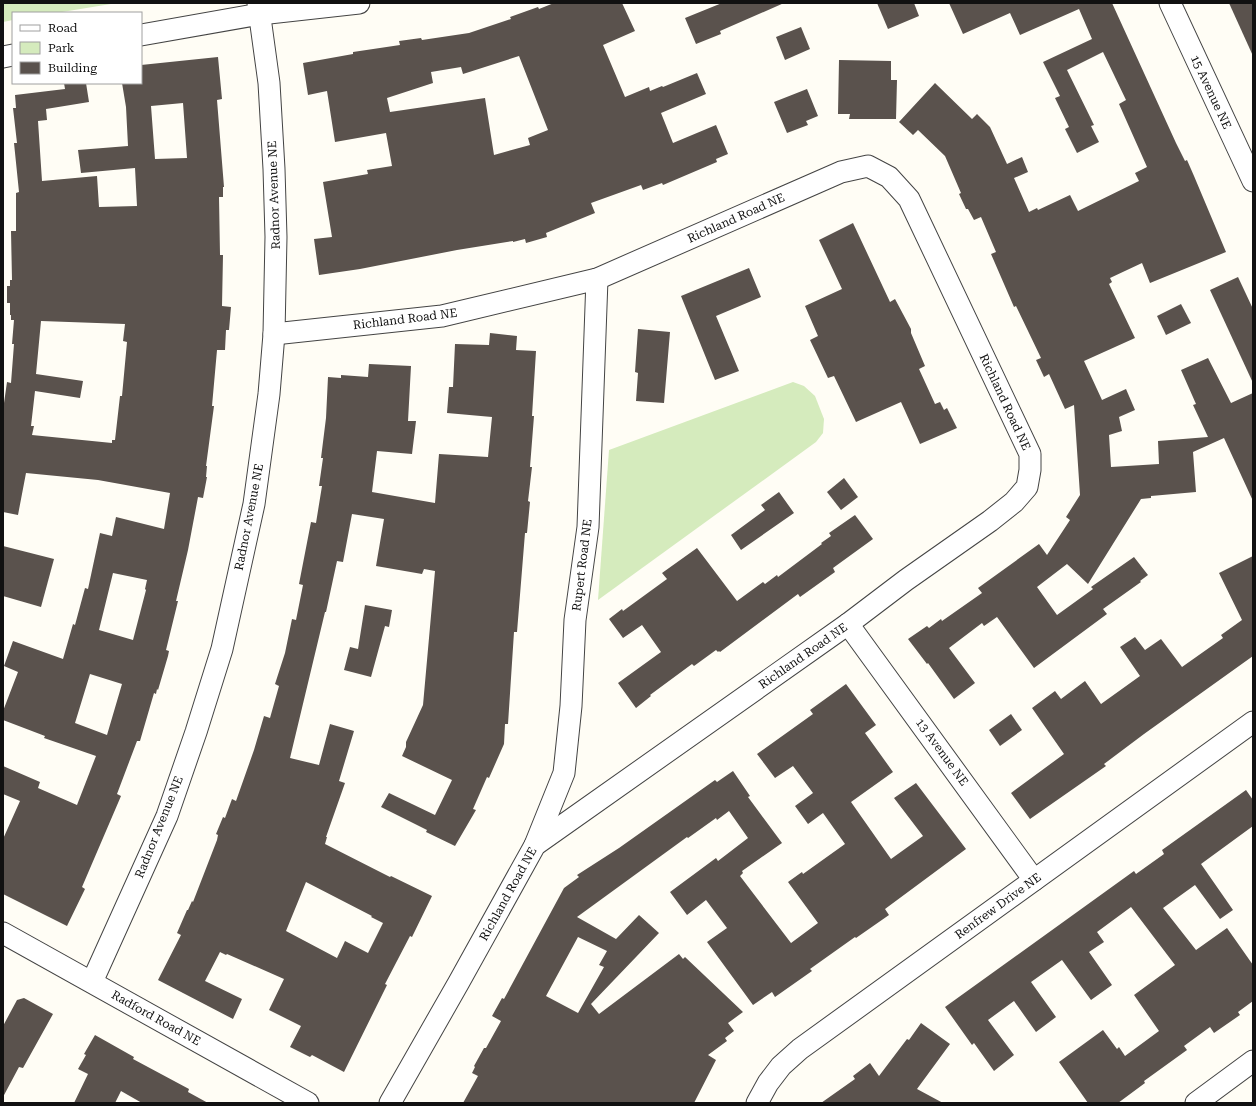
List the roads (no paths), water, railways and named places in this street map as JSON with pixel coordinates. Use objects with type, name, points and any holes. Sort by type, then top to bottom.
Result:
[{"type":"street","points":[[142,35],[259,8],[359,3]]},
{"type":"street","name":"15 Avenue NE","points":[[1170,3],[1253,181]]},
{"type":"street","name":"Radnor Avenue NE","points":[[92,982],[167,816],[196,732],[222,649],[254,504],[269,394],[274,334],[276,236],[269,83],[259,8]]},
{"type":"street","name":"Richland Road NE","points":[[274,334],[442,316],[597,279],[841,172],[868,166],[889,177],[909,199],[1030,454],[1030,470],[1027,487],[1014,502],[990,521],[906,580],[848,624],[534,845],[459,982],[390,1103]]},
{"type":"street","name":"Rupert Road NE","points":[[534,845],[564,773],[571,706],[575,620],[588,528],[597,279]]},
{"type":"street","name":"13 Avenue NE","points":[[848,624],[1034,880]]},
{"type":"street","name":"Renfrew Drive NE","points":[[757,1103],[768,1083],[781,1066],[800,1049],[1253,722]]},
{"type":"street","name":"Radford Road NE","points":[[3,933],[308,1103]]},
{"type":"street","points":[[1196,1103],[1253,1061]]}]
